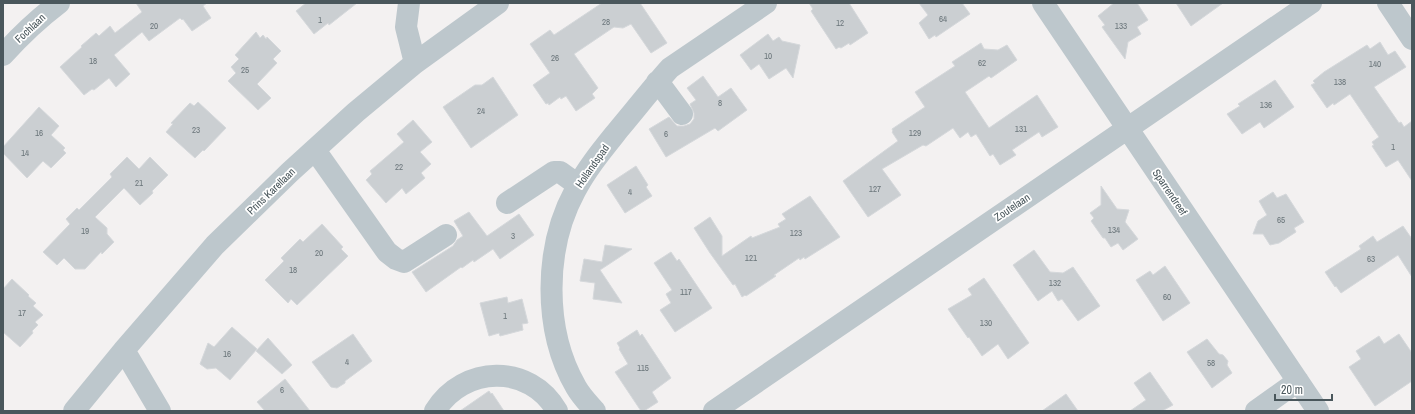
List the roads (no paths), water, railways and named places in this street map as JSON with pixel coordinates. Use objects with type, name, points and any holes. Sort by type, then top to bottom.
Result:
[{"type":"street","name":"Fochlaan","points":[[3,55],[26,30],[59,3]]},
{"type":"street","points":[[410,3],[406,27],[415,63]]},
{"type":"street","name":"Prins Karellaan","points":[[74,411],[124,350],[215,245],[356,112],[415,63],[498,3]]},
{"type":"street","name":"Hollandspad","points":[[595,411],[575,386],[555,328],[552,306],[554,246],[563,219],[578,185],[588,168],[670,68],[766,3]]},
{"type":"street","name":"Sparrendreef","points":[[1043,3],[1318,411]]},
{"type":"street","name":"Zoutelaan","points":[[714,411],[1311,3]]},
{"type":"street","points":[[1388,3],[1412,39]]},
{"type":"street","points":[[657,82],[682,114]]},
{"type":"street","points":[[315,150],[387,252],[396,260],[404,262],[446,235]]},
{"type":"street","points":[[507,203],[554,172],[560,172],[578,185]]},
{"type":"street","points":[[124,350],[160,411]]},
{"type":"street","points":[[435,411],[450,393],[465,383],[482,376],[497,375],[514,377],[538,389],[546,395],[557,411]]},
{"type":"street","points":[[1256,411],[1298,381]]}]
